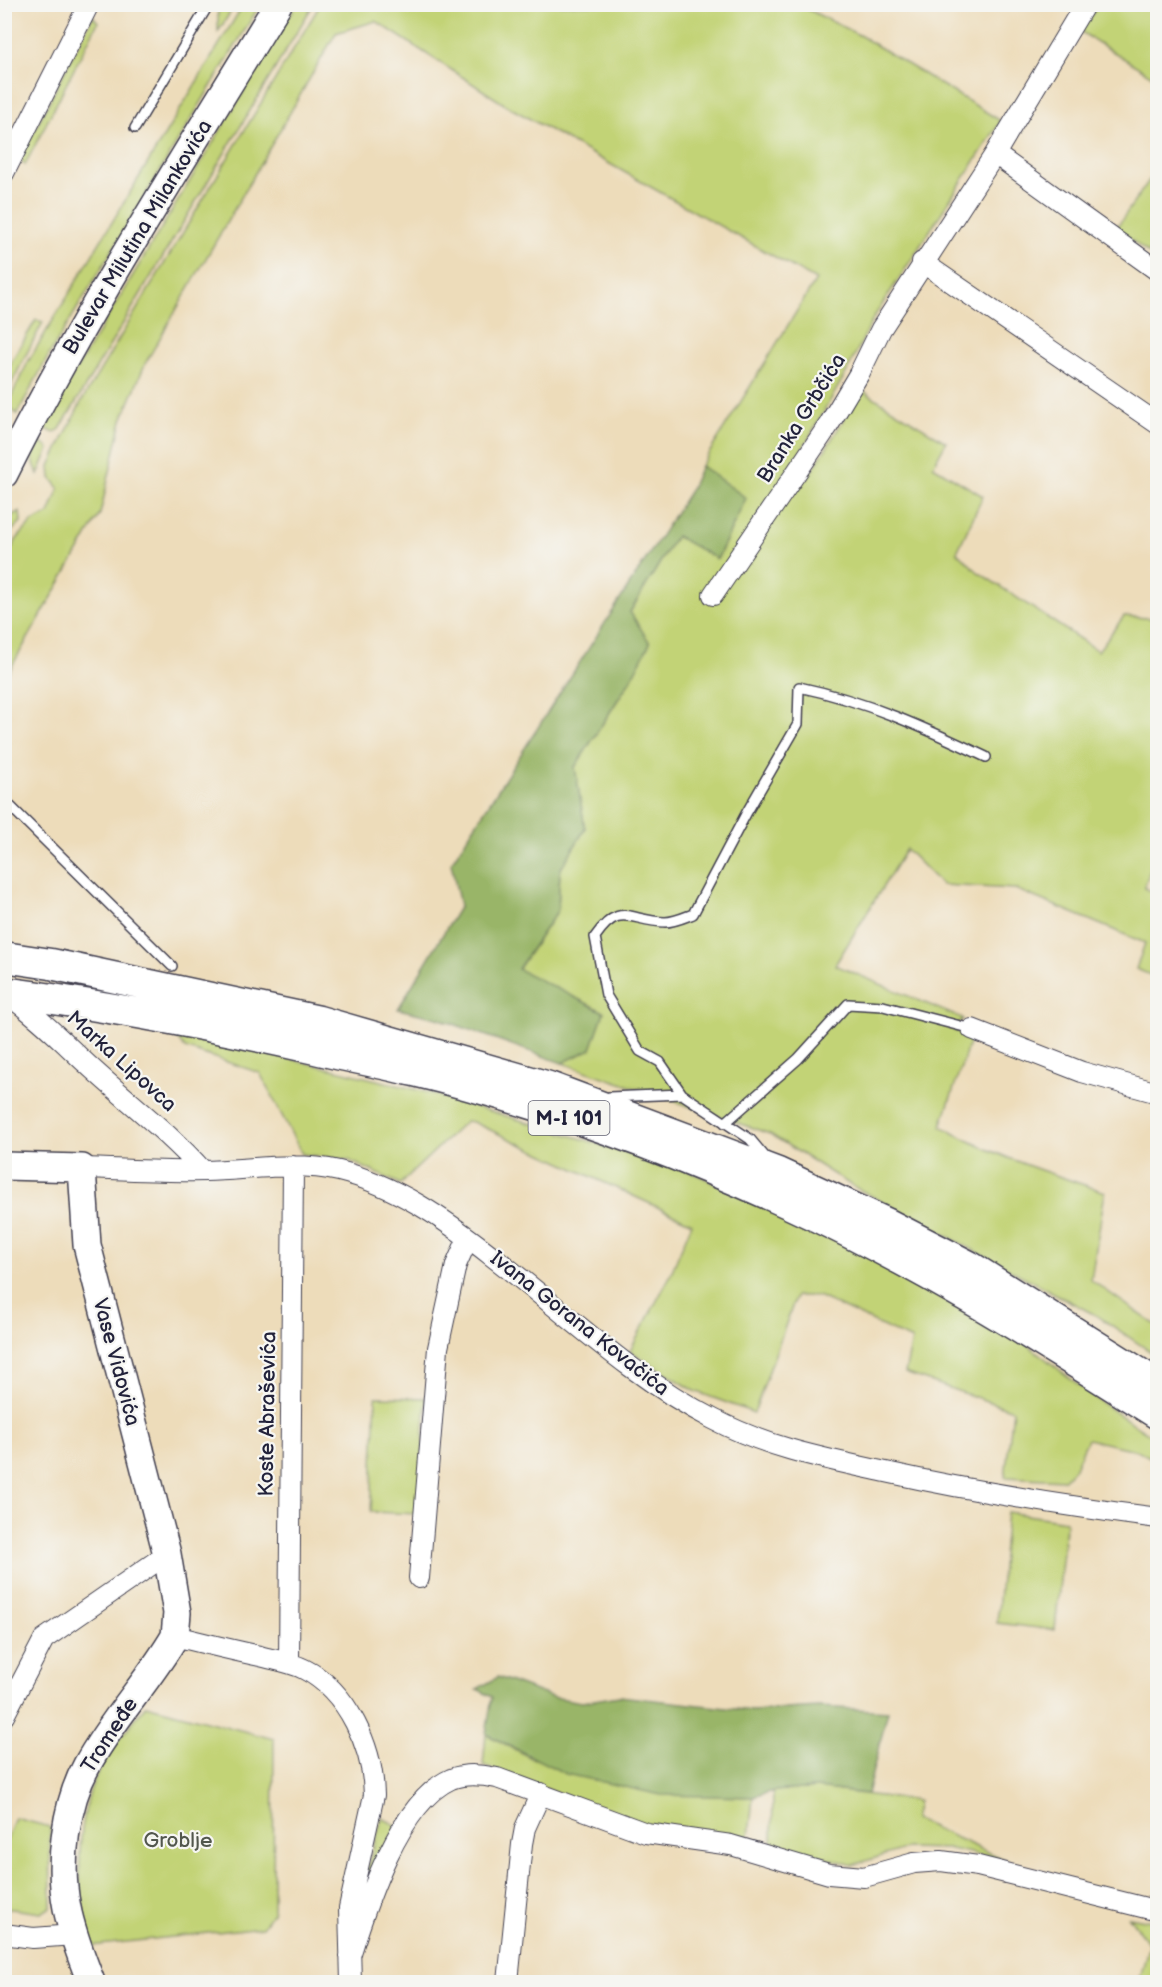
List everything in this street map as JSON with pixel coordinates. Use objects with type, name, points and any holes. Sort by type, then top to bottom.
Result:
[{"type":"main road","points":[[4,942],[51,964]]},
{"type":"main road","name":"M-I 101","points":[[4,957],[51,964],[319,1020],[574,1096],[778,1173],[886,1223],[969,1266],[1158,1385]]},
{"type":"main road","name":"M-I 101","points":[[4,993],[102,1005],[197,1023],[415,1071],[507,1097],[620,1135],[790,1204],[912,1265],[969,1295],[1158,1414]]},
{"type":"street","points":[[6,163],[89,4]]},
{"type":"street","name":"Bulevar Milutina Milankovića","points":[[4,474],[53,376],[90,312],[278,4]]},
{"type":"street","name":"Branka Grbčića","points":[[713,594],[828,426],[922,262],[995,154],[1085,4]]},
{"type":"street","points":[[995,154],[1158,271]]},
{"type":"street","points":[[922,262],[1158,424]]},
{"type":"street","name":"Marka Lipovca","points":[[4,993],[33,1012],[89,1066],[166,1132],[203,1171]]},
{"type":"street","points":[[972,1029],[1082,1072],[1158,1093]]},
{"type":"street","name":"Ivana Gorana Kovačića","points":[[4,1166],[203,1171],[293,1166],[337,1171],[381,1186],[436,1215],[659,1387],[712,1419],[761,1441],[803,1455],[927,1481],[1071,1507],[1158,1518]]},
{"type":"street","name":"Koste Abraševića","points":[[289,1663],[293,1166]]},
{"type":"street","name":"Vase Vidovića","points":[[82,1167],[87,1245],[167,1554],[177,1613],[175,1636]]},
{"type":"street","points":[[419,1578],[438,1348],[456,1266],[468,1238]]},
{"type":"street","points":[[4,1716],[44,1639],[167,1554]]},
{"type":"street","points":[[175,1636],[289,1663],[317,1677],[350,1714],[359,1732],[374,1777],[371,1814],[349,1908],[351,1983]]},
{"type":"street","name":"Tromeđe","points":[[91,1983],[67,1907],[64,1863],[67,1830],[80,1780],[106,1734],[175,1636]]},
{"type":"street","points":[[350,1956],[374,1883],[414,1814],[434,1791],[452,1779],[473,1774],[497,1778],[541,1793],[646,1833],[731,1845],[829,1874],[864,1877],[914,1863],[941,1861],[969,1864],[1158,1911]]},
{"type":"street","points":[[508,1983],[522,1845],[525,1828],[541,1793]]},
{"type":"street","points":[[4,1934],[33,1938],[74,1935]]},
{"type":"lane","points":[[135,128],[209,4]]},
{"type":"lane","points":[[778,1173],[750,1139],[682,1094],[660,1062],[640,1051],[606,995],[595,937],[607,920],[618,915],[667,922],[693,914],[747,812],[798,724],[799,687],[843,696],[907,719],[986,757]]},
{"type":"lane","points":[[4,800],[172,966]]},
{"type":"lane","points":[[725,1123],[798,1059],[848,1004],[883,1006],[972,1029]]},
{"type":"lane","points":[[574,1096],[639,1098],[682,1094]]},
{"type":"green space","points":[[218,5],[235,5],[218,32]]},
{"type":"green space","points":[[243,5],[260,5],[49,355],[17,414],[7,405],[29,360]]},
{"type":"green space","points":[[296,5],[313,5],[60,429],[54,433],[44,428],[75,371]]},
{"type":"green space","points":[[320,5],[799,5],[861,36],[1001,121],[874,317],[846,373],[792,467],[807,479],[862,390],[946,442],[933,466],[983,496],[957,552],[978,572],[1098,651],[1124,616],[1157,619],[1157,850],[1144,888],[1157,894],[1158,978],[1136,969],[1145,943],[1015,889],[942,885],[906,849],[835,965],[963,1019],[954,1030],[971,1038],[941,1126],[1000,1155],[1105,1192],[1091,1280],[1157,1326],[1157,1356],[1099,1317],[849,1184],[770,1134],[562,1063],[591,1049],[604,1012],[518,970],[558,910],[560,870],[585,829],[575,767],[631,679],[630,612],[676,536],[718,558],[746,498],[701,466],[816,280],[507,106],[376,21],[336,33],[145,364],[122,420],[100,514],[5,678],[5,560],[17,539],[32,522],[49,514],[59,488],[51,478],[50,466],[81,402]]},
{"type":"green space","points":[[1098,5],[1157,5],[1157,79],[1081,32]]},
{"type":"green space","points":[[93,16],[98,22],[25,165],[20,159]]},
{"type":"green space","points":[[1157,169],[1157,260],[1116,228]]},
{"type":"green space","points":[[36,320],[43,322],[5,396],[5,372]]},
{"type":"green space","points":[[37,441],[49,449],[38,474],[32,458]]},
{"type":"green space","points":[[701,466],[746,498],[717,559],[676,536],[630,612],[650,643],[631,679],[575,767],[585,829],[560,870],[558,910],[518,969],[604,1012],[591,1049],[562,1063],[437,1018],[398,1009],[460,906],[451,863],[691,489]]},
{"type":"green space","points":[[20,511],[21,522],[5,537],[5,519]]},
{"type":"green space","points":[[174,1035],[262,1052],[430,1093],[689,1171],[838,1239],[1019,1338],[1103,1404],[1157,1439],[1157,1461],[1139,1451],[1088,1439],[1074,1469],[1064,1480],[1005,1477],[1013,1410],[905,1373],[912,1340],[818,1296],[796,1296],[754,1413],[695,1391],[630,1351],[669,1278],[692,1223],[473,1122],[466,1121],[400,1184],[348,1160],[302,1154],[260,1073],[185,1048]]},
{"type":"green space","points":[[376,1397],[426,1398],[419,1514],[371,1512]]},
{"type":"green space","points":[[1007,1512],[1066,1521],[1055,1630],[997,1623]]},
{"type":"green space","points":[[498,1677],[552,1697],[582,1702],[619,1696],[753,1711],[819,1707],[888,1711],[867,1794],[817,1788],[773,1791],[753,1797],[661,1795],[566,1774],[486,1734],[492,1697],[477,1689]]},
{"type":"green space","name":"Groblje","points":[[146,1705],[274,1739],[273,1912],[262,1927],[91,1946],[80,1883],[80,1846],[86,1808],[91,1789],[106,1757]]},
{"type":"green space","points":[[486,1734],[531,1758],[692,1794],[753,1797],[749,1837],[666,1829],[630,1821],[483,1765]]},
{"type":"green space","points":[[817,1788],[918,1801],[914,1819],[1008,1861],[951,1849],[907,1848],[853,1865],[772,1843],[773,1791]]},
{"type":"green space","points":[[15,1818],[50,1827],[51,1907],[41,1913],[5,1908],[5,1844]]},
{"type":"green space","points":[[382,1818],[398,1826],[371,1879],[360,1892]]},
{"type":"green space","points":[[1129,1917],[1157,1922],[1157,1982],[1139,1982],[1149,1944]]}]
